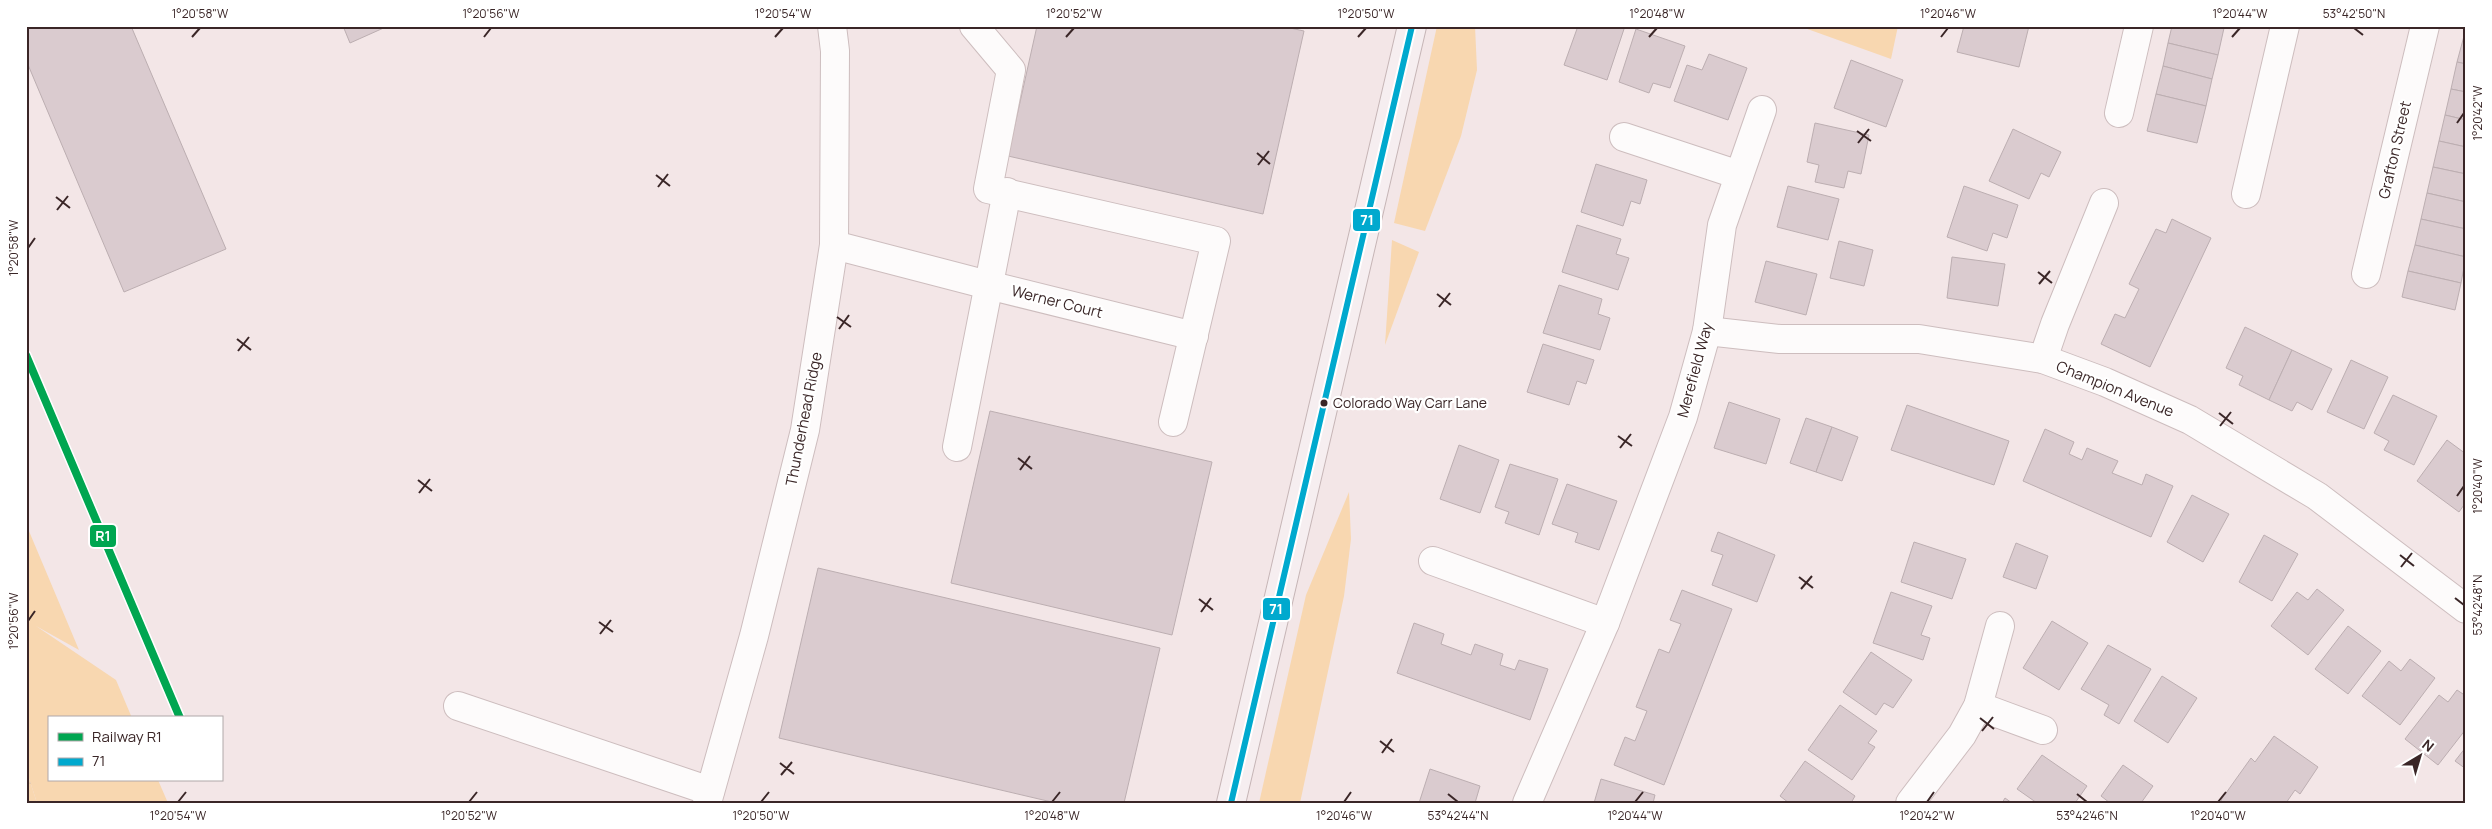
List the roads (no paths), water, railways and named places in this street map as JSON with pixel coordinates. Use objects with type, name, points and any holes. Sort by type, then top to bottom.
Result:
[{"type":"main road","points":[[1231,803],[1412,26]]},
{"type":"street","name":"Thunderhead Ridge","points":[[708,797],[754,636],[805,430],[834,244],[835,51],[832,26]]},
{"type":"street","points":[[974,26],[1012,70],[988,189],[1216,241],[1173,422]]},
{"type":"street","points":[[2119,113],[2139,26]]},
{"type":"street","points":[[2246,194],[2285,26]]},
{"type":"street","name":"Grafton Street","points":[[2366,274],[2425,26]]},
{"type":"street","name":"Merefield Way","points":[[1527,803],[1605,623],[1683,417],[1707,331],[1722,226],[1762,110]]},
{"type":"street","points":[[1624,137],[1739,175]]},
{"type":"street","points":[[956,447],[1007,192]]},
{"type":"street","points":[[2043,359],[2055,324],[2104,203]]},
{"type":"street","name":"Werner Court","points":[[834,244],[988,286],[1194,336]]},
{"type":"street","name":"Champion Avenue","points":[[1707,331],[1780,339],[1919,340],[2043,359],[2105,382],[2190,420],[2317,496],[2466,609]]},
{"type":"street","points":[[1433,561],[1605,623]]},
{"type":"street","points":[[1910,803],[1962,735],[1978,706],[2000,626]]},
{"type":"street","points":[[458,706],[708,797]]},
{"type":"street","points":[[1978,706],[2043,730]]},
{"type":"rail line","name":"R1","points":[[26,355],[179,716]]},
{"type":"place","name":"Colorado Way Carr Lane","points":[[1324,403]]}]
